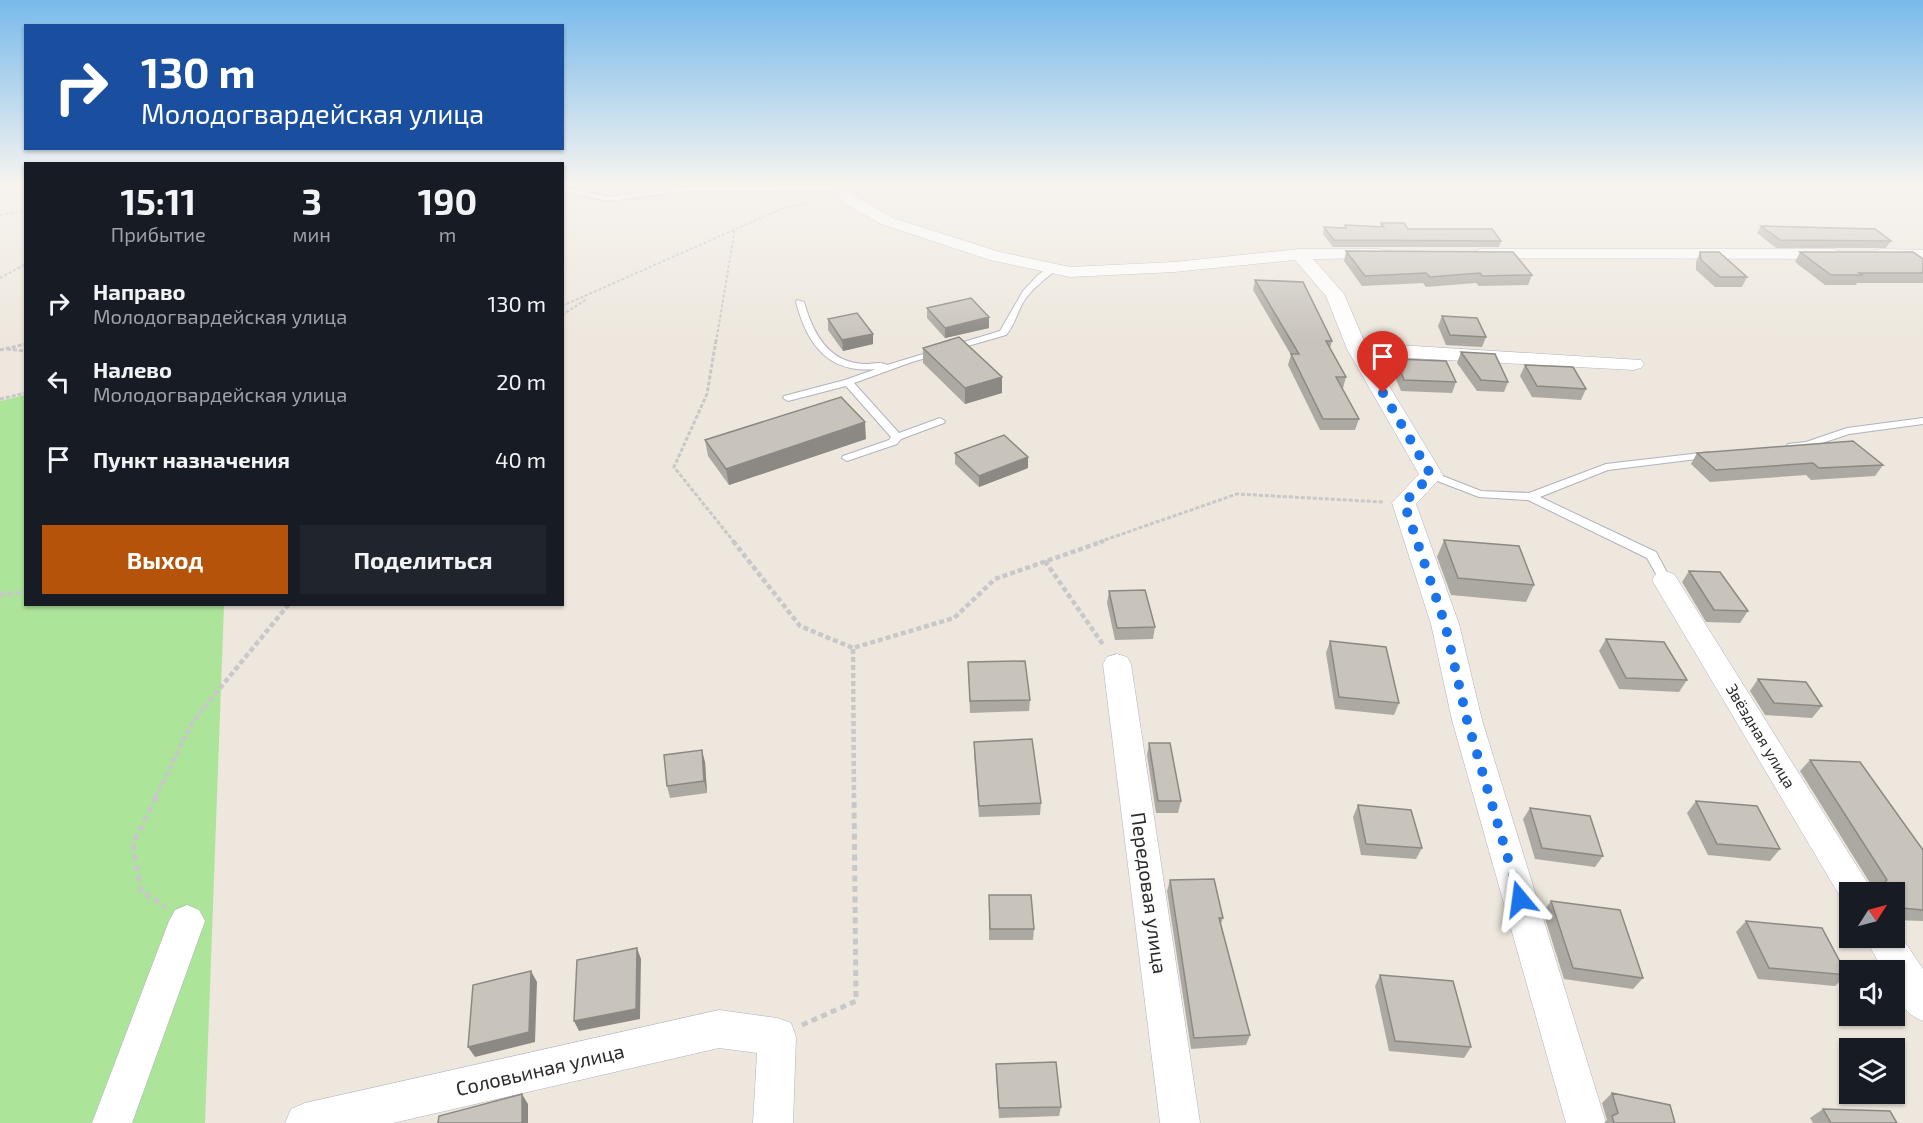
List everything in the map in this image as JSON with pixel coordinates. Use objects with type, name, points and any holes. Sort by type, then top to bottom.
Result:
[{"type":"street","points":[[932,235],[996,256],[1070,272],[1174,267],[1299,254],[1393,254]]},
{"type":"street","points":[[1299,254],[1335,294],[1357,350],[1431,475],[1404,503],[1445,624],[1467,720],[1586,1123]]},
{"type":"street","points":[[1464,254],[1923,255]]},
{"type":"street","points":[[1357,350],[1634,364]]},
{"type":"street","name":"Звёздная улица","points":[[1665,580],[1850,882]]},
{"type":"street","name":"Передовая улица","points":[[1117,664],[1180,1123]]},
{"type":"street","points":[[112,1123],[187,921]]},
{"type":"street","points":[[1889,948],[1923,1003]]},
{"type":"street","name":"Соловьиная улица","points":[[305,1123],[719,1029],[777,1037]]},
{"type":"street","points":[[773,1123],[777,1037]]},
{"type":"lane","points":[[788,398],[848,382],[909,360],[1003,333],[1012,325],[1013,314],[1038,277],[1054,268]]},
{"type":"lane","points":[[800,302],[804,324],[828,357],[844,363],[873,367],[909,360]]},
{"type":"lane","points":[[848,382],[897,436]]},
{"type":"lane","points":[[847,458],[893,442],[897,436],[940,421]]},
{"type":"lane","points":[[1783,447],[1807,445],[1846,431],[1923,421]]},
{"type":"lane","points":[[1530,497],[1605,467],[1724,454]]},
{"type":"lane","points":[[1431,475],[1479,494],[1530,497],[1652,555],[1665,580]]},
{"type":"path","points":[[564,305],[592,295],[721,235]]},
{"type":"path","points":[[734,235],[707,394],[674,467],[800,626],[853,648],[954,618],[995,579],[1237,494],[1404,503]]},
{"type":"path","points":[[0,278],[24,265]]},
{"type":"path","points":[[564,314],[592,295]]},
{"type":"path","points":[[1,349],[24,344]]},
{"type":"path","points":[[1,349],[24,351]]},
{"type":"path","points":[[0,399],[24,393]]},
{"type":"path","points":[[1045,561],[1117,664]]},
{"type":"path","points":[[0,595],[24,592]]},
{"type":"path","points":[[187,921],[141,891],[133,844],[193,721],[287,606]]},
{"type":"path","points":[[777,1037],[856,1000],[853,648]]},
{"type":"green space","points":[[24,395],[24,606],[224,606],[205,1123],[0,1123],[0,401]]},
{"type":"building","points":[[1330,235],[1497,235],[1501,241],[1334,240]]},
{"type":"building","points":[[1774,235],[1884,235],[1891,241],[1780,240]]},
{"type":"building","points":[[1346,251],[1513,252],[1532,275],[1482,276],[1480,273],[1430,277],[1426,273],[1365,276]]},
{"type":"building","points":[[1700,252],[1719,252],[1747,277],[1720,277],[1701,260]]},
{"type":"building","points":[[1800,252],[1913,252],[1923,259],[1923,273],[1831,275]]},
{"type":"building","points":[[1255,280],[1303,282],[1332,341],[1326,341],[1346,377],[1336,377],[1359,419],[1323,419],[1291,354],[1299,354]]},
{"type":"building","points":[[971,298],[989,317],[945,328],[927,308]]},
{"type":"building","points":[[857,313],[873,334],[842,340],[828,319]]},
{"type":"building","points":[[1442,316],[1477,318],[1486,337],[1450,335]]},
{"type":"building","points":[[959,337],[1002,377],[965,388],[923,348]]},
{"type":"building","points":[[1461,352],[1495,354],[1508,382],[1481,380]]},
{"type":"building","points":[[1396,359],[1446,361],[1456,382],[1404,380]]},
{"type":"building","points":[[1525,365],[1573,367],[1586,389],[1537,386]]},
{"type":"building","points":[[841,397],[865,422],[726,469],[705,440]]},
{"type":"building","points":[[1004,435],[1028,457],[979,476],[955,453]]},
{"type":"building","points":[[1853,441],[1883,465],[1819,468],[1813,463],[1716,470],[1697,453]]},
{"type":"building","points":[[1444,540],[1519,546],[1534,585],[1458,578]]},
{"type":"building","points":[[1689,571],[1720,572],[1748,611],[1714,610]]},
{"type":"building","points":[[1145,590],[1155,627],[1117,628],[1109,591]]},
{"type":"building","points":[[1606,639],[1664,642],[1687,680],[1626,678]]},
{"type":"building","points":[[1330,641],[1386,647],[1399,703],[1339,697]]},
{"type":"building","points":[[1025,661],[1030,700],[970,701],[968,662]]},
{"type":"building","points":[[1758,679],[1806,682],[1822,706],[1774,703]]},
{"type":"building","points":[[1032,739],[1041,803],[979,806],[974,742]]},
{"type":"building","points":[[1149,743],[1170,743],[1181,801],[1158,801]]},
{"type":"building","points":[[702,750],[704,781],[667,786],[664,755]]},
{"type":"building","points":[[1810,760],[1860,762],[1923,850],[1923,910],[1905,908],[1905,882],[1885,882],[1887,880]]},
{"type":"building","points":[[1696,801],[1757,806],[1780,849],[1717,844]]},
{"type":"building","points":[[1358,805],[1411,810],[1422,848],[1366,844]]},
{"type":"building","points":[[1530,808],[1590,816],[1603,856],[1542,848]]},
{"type":"building","points":[[1214,879],[1223,918],[1219,918],[1250,1035],[1194,1038],[1170,880]]},
{"type":"building","points":[[989,895],[1031,895],[1034,929],[990,929]]},
{"type":"building","points":[[1551,901],[1620,910],[1643,978],[1573,968]]},
{"type":"building","points":[[1746,921],[1822,928],[1839,960],[1839,974],[1769,968]]},
{"type":"building","points":[[637,948],[636,1009],[574,1021],[577,960]]},
{"type":"building","points":[[531,971],[529,1032],[468,1047],[473,985]]},
{"type":"building","points":[[1380,975],[1453,981],[1471,1047],[1395,1041]]},
{"type":"building","points":[[1056,1062],[1061,1107],[999,1108],[996,1064]]},
{"type":"building","points":[[1612,1093],[1670,1105],[1675,1123],[1614,1123],[1612,1116],[1618,1113]]},
{"type":"building","points":[[522,1094],[522,1123],[438,1123],[439,1116]]},
{"type":"building","points":[[1823,1109],[1890,1111],[1897,1123],[1831,1123]]},
{"type":"route","points":[[1383,393],[1431,475],[1404,503],[1445,624],[1467,720],[1520,899]]}]
